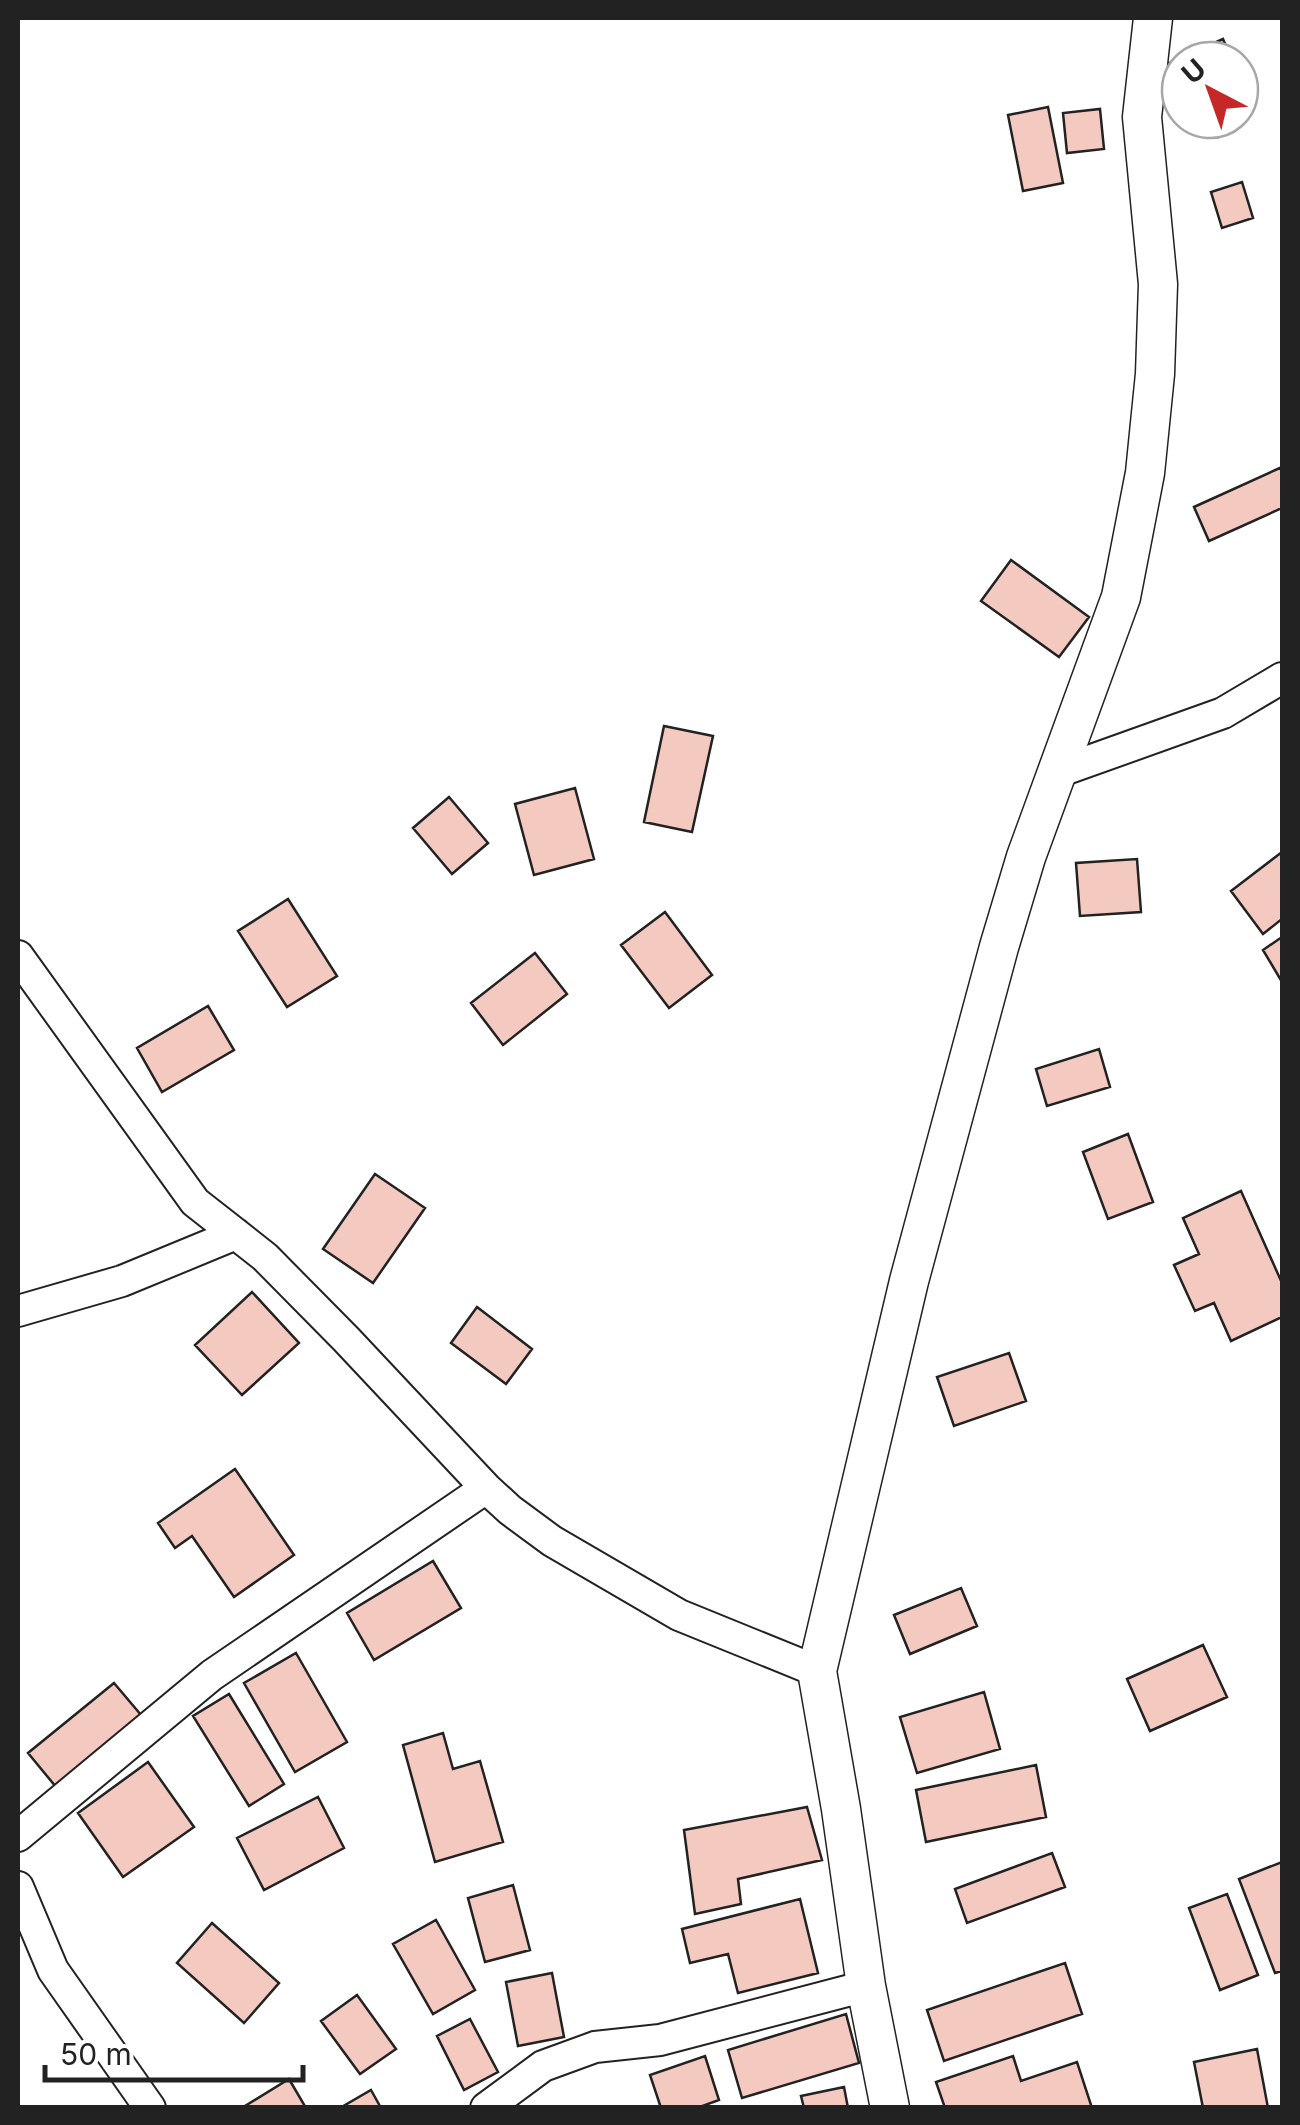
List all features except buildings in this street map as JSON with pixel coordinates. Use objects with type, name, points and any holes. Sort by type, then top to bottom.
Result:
[{"type":"street","points":[[890,2108],[866,1986],[817,1671],[914,1262],[1004,929],[1026,857],[1121,597],[1145,472],[1155,374],[1158,284],[1142,117],[1153,18]]},
{"type":"street","points":[[1058,772],[1223,713],[1282,678]]},
{"type":"street","points":[[18,956],[195,1202],[265,1257],[510,1510],[552,1541],[679,1615],[817,1671]]},
{"type":"street","points":[[18,1311],[122,1281],[236,1234]]},
{"type":"street","points":[[18,1836],[212,1676],[486,1488]]},
{"type":"street","points":[[18,1887],[53,1970],[150,2108]]},
{"type":"street","points":[[486,2108],[543,2066],[595,2047],[660,2040],[866,1986]]}]
